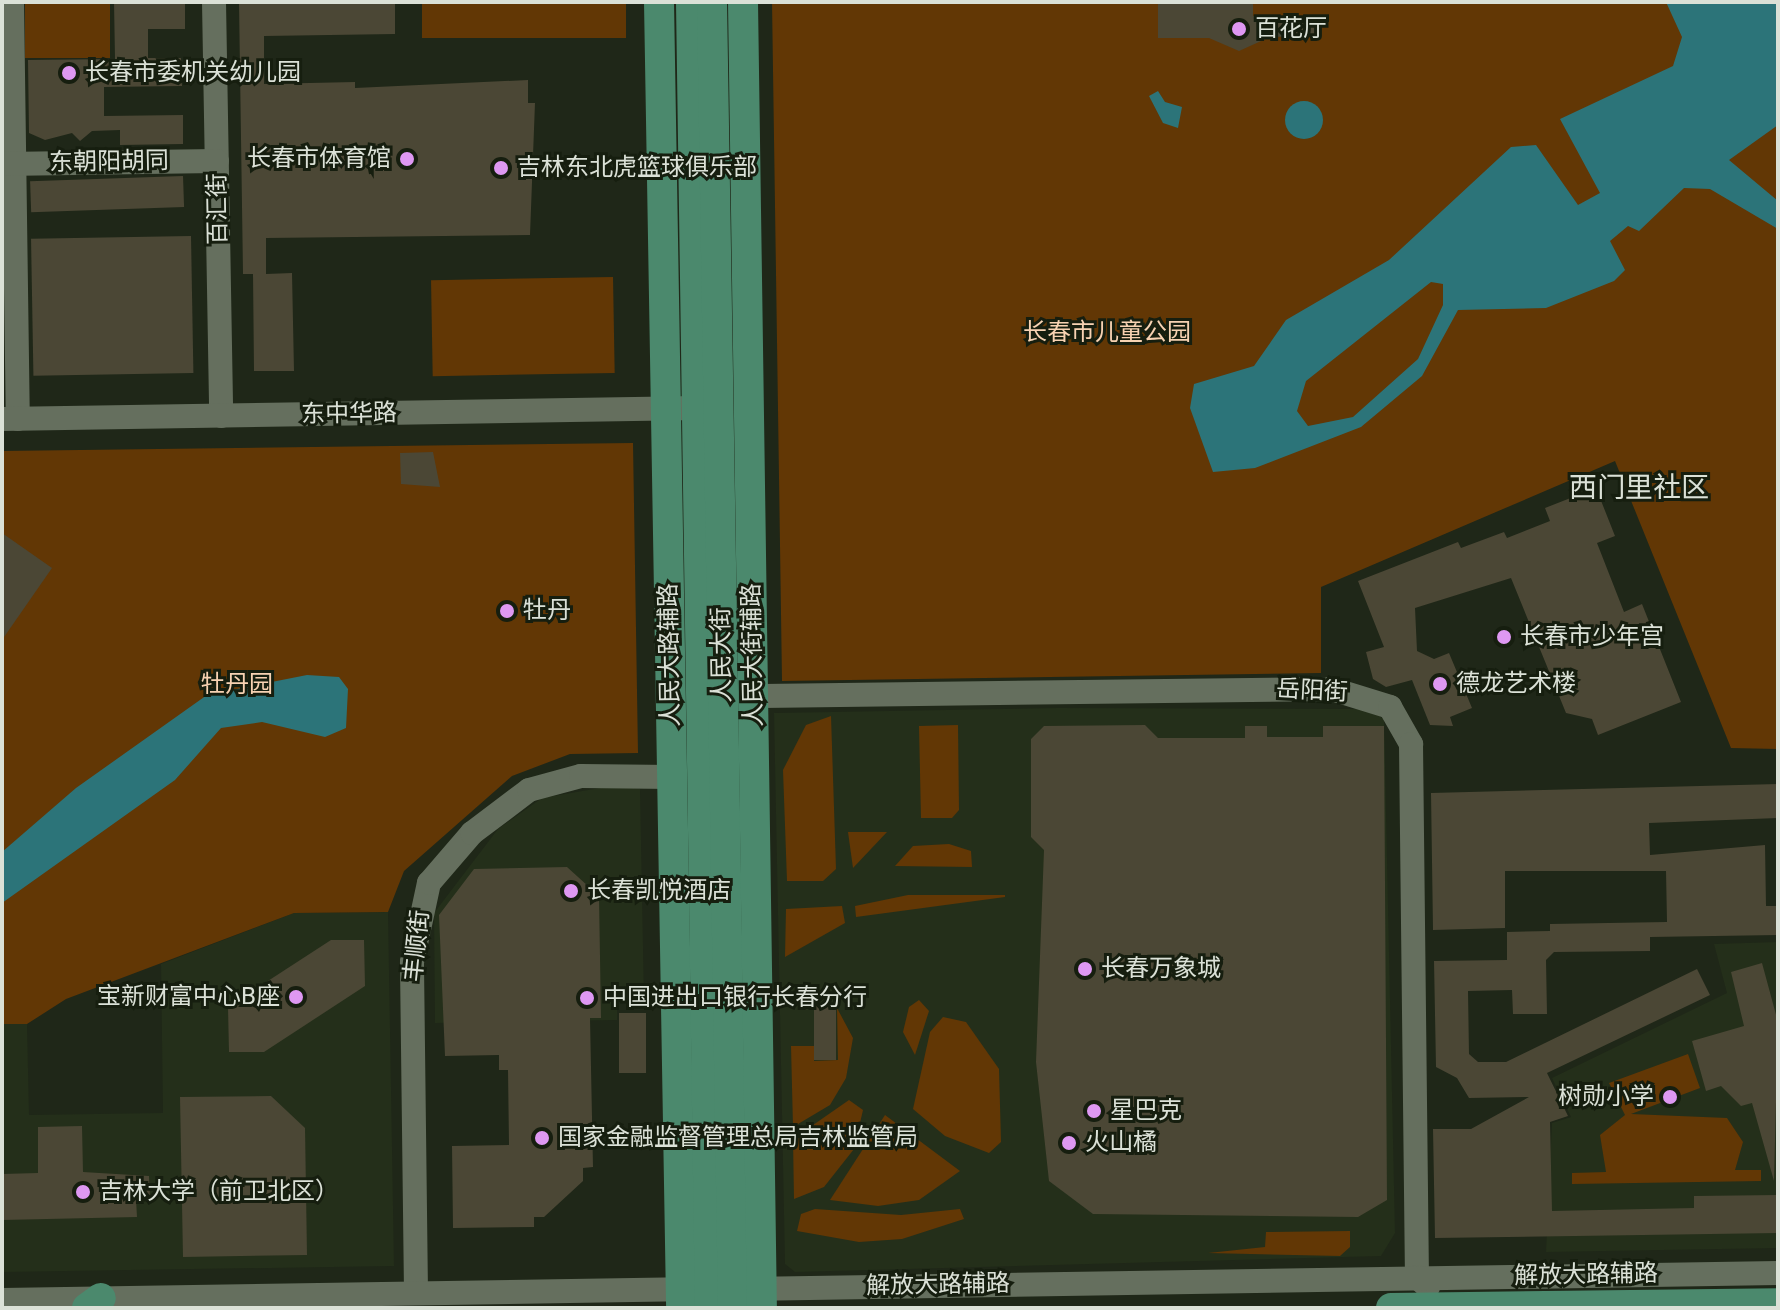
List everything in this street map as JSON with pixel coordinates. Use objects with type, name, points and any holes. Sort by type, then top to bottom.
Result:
[{"type":"main road","name":"人民大路辅路","points":[[659,2],[672,777],[721,1298]]},
{"type":"main road","name":"人民大街","points":[[691,2],[697,408],[721,1298]]},
{"type":"main road","name":"人民大街","points":[[712,2],[721,1298]]},
{"type":"main road","name":"人民大街辅路","points":[[721,1298],[753,696],[743,2]]},
{"type":"main road","points":[[1391,1308],[1778,1303]]},
{"type":"street","points":[[10,419],[8,164],[12,2]]},
{"type":"street","name":"百汇街","points":[[214,2],[221,416]]},
{"type":"street","name":"东朝阳胡同","points":[[8,164],[217,161]]},
{"type":"street","name":"东中华路","points":[[10,419],[697,408]]},
{"type":"street","name":"岳阳街","points":[[753,696],[1332,689],[1390,707],[1411,744],[1417,1277]]},
{"type":"street","name":"丰顺街","points":[[416,1293],[412,962],[429,883],[472,833],[529,790],[581,776],[672,777]]},
{"type":"street","name":"解放大路辅路","points":[[2,1300],[94,1303],[416,1293],[721,1298],[1417,1277],[1778,1273]]},
{"type":"street","points":[[1417,1277],[1450,1308]]},
{"type":"shaded area","name":"长春万象城","points":[[1058,708],[1369,709],[1384,719],[1395,1233],[1381,1256],[795,1272],[785,1264],[774,713]]},
{"type":"shaded area","points":[[617,785],[640,789],[644,1000],[617,1000],[617,1020],[435,1023],[434,913],[498,829],[542,798]]},
{"type":"shaded area","points":[[388,912],[394,1266],[2,1272],[2,1024],[27,1024],[29,1115],[163,1113],[161,964],[294,913]]},
{"type":"shaded area","name":"树勋小学","points":[[1778,942],[1778,1248],[1546,1252],[1552,1123],[1571,1117],[1552,1078],[1727,993],[1714,944]]},
{"type":"green space","points":[[25,2],[110,2],[110,58],[25,58]]},
{"type":"green space","points":[[422,2],[626,2],[626,38],[422,38]]},
{"type":"green space","name":"长春市儿童公园","points":[[772,2],[1778,2],[1778,749],[1731,748],[1615,461],[1321,587],[1321,673],[782,681]]},
{"type":"green space","points":[[613,277],[615,373],[433,376],[431,280]]},
{"type":"green space","name":"牡丹园","points":[[633,443],[638,753],[570,754],[512,776],[404,871],[388,912],[294,913],[66,999],[27,1024],[2,1024],[2,451]]},
{"type":"green space","points":[[831,716],[836,869],[823,881],[787,881],[783,770],[806,725]]},
{"type":"green space","points":[[958,725],[959,810],[952,818],[921,818],[919,726]]},
{"type":"green space","points":[[848,832],[887,832],[853,868]]},
{"type":"green space","points":[[949,844],[971,851],[972,867],[895,866],[913,846]]},
{"type":"green space","points":[[908,895],[1005,897],[856,917],[855,906]]},
{"type":"green space","points":[[842,906],[845,923],[785,957],[786,909]]},
{"type":"green space","points":[[919,1000],[929,1011],[915,1055],[903,1032],[909,1007]]},
{"type":"green space","points":[[837,1008],[853,1038],[846,1078],[830,1105],[793,1127],[791,1046],[814,1046],[814,1061],[838,1060]]},
{"type":"green space","points":[[943,1017],[966,1022],[999,1069],[1001,1142],[989,1153],[945,1136],[913,1109],[930,1032]]},
{"type":"green space","points":[[1688,1054],[1700,1088],[1631,1114],[1727,1118],[1743,1142],[1735,1170],[1761,1170],[1761,1181],[1572,1184],[1572,1173],[1606,1172],[1600,1135],[1625,1115],[1609,1083]]},
{"type":"green space","points":[[849,1100],[863,1110],[854,1149],[824,1187],[794,1199],[793,1139]]},
{"type":"green space","points":[[885,1115],[960,1171],[919,1200],[878,1206],[830,1200]]},
{"type":"green space","points":[[815,1209],[901,1215],[960,1209],[964,1219],[902,1239],[859,1242],[797,1231],[801,1214]]},
{"type":"green space","points":[[1350,1231],[1350,1247],[1340,1256],[1208,1253],[1265,1247],[1266,1232]]},
{"type":"water","points":[[1666,2],[1778,2],[1778,125],[1729,160],[1778,201],[1778,229],[1710,189],[1684,188],[1639,231],[1628,226],[1610,241],[1625,270],[1614,281],[1546,308],[1458,310],[1422,376],[1361,427],[1255,468],[1213,472],[1190,408],[1194,384],[1254,366],[1286,320],[1389,260],[1511,147],[1536,145],[1578,205],[1600,193],[1560,119],[1673,66],[1682,37]],"holes":[[[1431,282],[1443,284],[1443,305],[1418,359],[1353,417],[1308,426],[1297,411],[1306,381]]]},
{"type":"water","points":[[1158,91],[1165,102],[1182,107],[1178,128],[1163,123],[1149,96]]},
{"type":"water","points":[[1304,101],[1318,106],[1323,120],[1318,134],[1304,139],[1290,134],[1285,120],[1290,106]]},
{"type":"water","points":[[307,675],[339,677],[348,689],[346,728],[325,737],[262,722],[221,728],[175,780],[2,903],[2,852],[76,788],[207,695]]},
{"type":"building","points":[[114,2],[185,2],[185,29],[148,29],[148,58],[181,58],[182,86],[104,87],[104,116],[183,115],[183,144],[120,145],[120,130],[92,131],[80,141],[72,133],[45,140],[29,133],[28,60],[115,59]]},
{"type":"building","name":"长春市体育馆","points":[[239,2],[395,2],[395,34],[264,36],[264,84],[355,82],[355,88],[528,80],[528,103],[535,103],[530,235],[266,238],[266,274],[292,273],[294,371],[254,371],[253,274],[243,274]]},
{"type":"building","name":"百花厅","points":[[1158,2],[1253,2],[1253,16],[1321,19],[1321,36],[1270,37],[1239,51],[1209,38],[1158,38]]},
{"type":"building","points":[[183,176],[184,207],[31,212],[30,181]]},
{"type":"building","points":[[191,236],[193,373],[33,376],[31,239]]},
{"type":"building","points":[[433,452],[440,487],[401,484],[400,453]]},
{"type":"building","points":[[1596,488],[1615,536],[1597,543],[1624,612],[1642,604],[1681,702],[1598,735],[1592,719],[1566,713],[1511,578],[1415,608],[1417,651],[1434,659],[1449,653],[1472,708],[1450,717],[1453,726],[1430,725],[1412,680],[1386,687],[1373,679],[1366,652],[1384,647],[1358,581],[1458,542],[1461,548],[1504,532],[1507,538],[1550,521],[1545,508]]},
{"type":"building","points":[[2,533],[52,568],[2,640]]},
{"type":"building","points":[[1145,725],[1158,738],[1245,738],[1245,726],[1267,726],[1267,737],[1323,737],[1323,726],[1384,726],[1387,1200],[1358,1217],[1093,1214],[1049,1181],[1036,1062],[1044,850],[1031,837],[1031,739],[1044,726]]},
{"type":"building","points":[[1778,784],[1778,818],[1649,823],[1650,855],[1765,845],[1766,906],[1778,906],[1778,935],[1650,937],[1650,951],[1554,952],[1546,960],[1547,1014],[1513,1014],[1512,990],[1468,991],[1469,1054],[1478,1062],[1506,1062],[1697,969],[1710,995],[1547,1073],[1568,1116],[1550,1122],[1552,1211],[1694,1208],[1694,1196],[1778,1195],[1778,1233],[1435,1238],[1433,1129],[1471,1129],[1529,1097],[1469,1098],[1457,1078],[1436,1067],[1434,961],[1507,960],[1507,932],[1550,931],[1550,924],[1667,922],[1666,871],[1505,871],[1505,928],[1433,930],[1431,793]]},
{"type":"building","points":[[567,867],[599,896],[601,1018],[590,1018],[593,1167],[583,1168],[583,1181],[544,1217],[534,1217],[534,1227],[453,1228],[452,1146],[509,1145],[508,1070],[499,1070],[499,1055],[445,1056],[439,915],[474,869]]},
{"type":"building","name":"宝新财富中心B座","points":[[331,940],[364,940],[365,986],[264,1052],[229,1052],[228,1007]]},
{"type":"building","points":[[1762,963],[1778,1022],[1774,1181],[1752,1103],[1741,1106],[1721,1086],[1706,1091],[1692,1041],[1744,1026],[1731,972]]},
{"type":"building","points":[[814,1006],[836,1006],[836,1060],[814,1060]]},
{"type":"building","points":[[619,1013],[646,1013],[646,1073],[619,1073]]},
{"type":"building","points":[[271,1096],[305,1128],[307,1255],[183,1257],[180,1097]]},
{"type":"building","points":[[82,1126],[83,1172],[149,1176],[150,1199],[136,1199],[137,1217],[2,1220],[2,1174],[38,1173],[38,1127]]},
{"type":"place","name":"百花厅","points":[[1239,29]]},
{"type":"place","name":"长春市委机关幼儿园","points":[[69,73]]},
{"type":"place","name":"长春市体育馆","points":[[407,159]]},
{"type":"place","name":"吉林东北虎篮球俱乐部","points":[[501,168]]},
{"type":"place","name":"牡丹","points":[[507,611]]},
{"type":"place","name":"长春市少年宫","points":[[1504,637]]},
{"type":"place","name":"德龙艺术楼","points":[[1440,684]]},
{"type":"place","name":"长春凯悦酒店","points":[[571,891]]},
{"type":"place","name":"长春万象城","points":[[1085,969]]},
{"type":"place","name":"宝新财富中心B座","points":[[296,997]]},
{"type":"place","name":"中国进出口银行长春分行","points":[[587,998]]},
{"type":"place","name":"树勋小学","points":[[1670,1097]]},
{"type":"place","name":"星巴克","points":[[1094,1111]]},
{"type":"place","name":"国家金融监督管理总局吉林监管局","points":[[542,1138]]},
{"type":"place","name":"火山橘","points":[[1069,1143]]},
{"type":"place","name":"吉林大学（前卫北区）","points":[[83,1192]]},
{"type":"district","name":"西门里社区","points":[[1639,488]]}]
